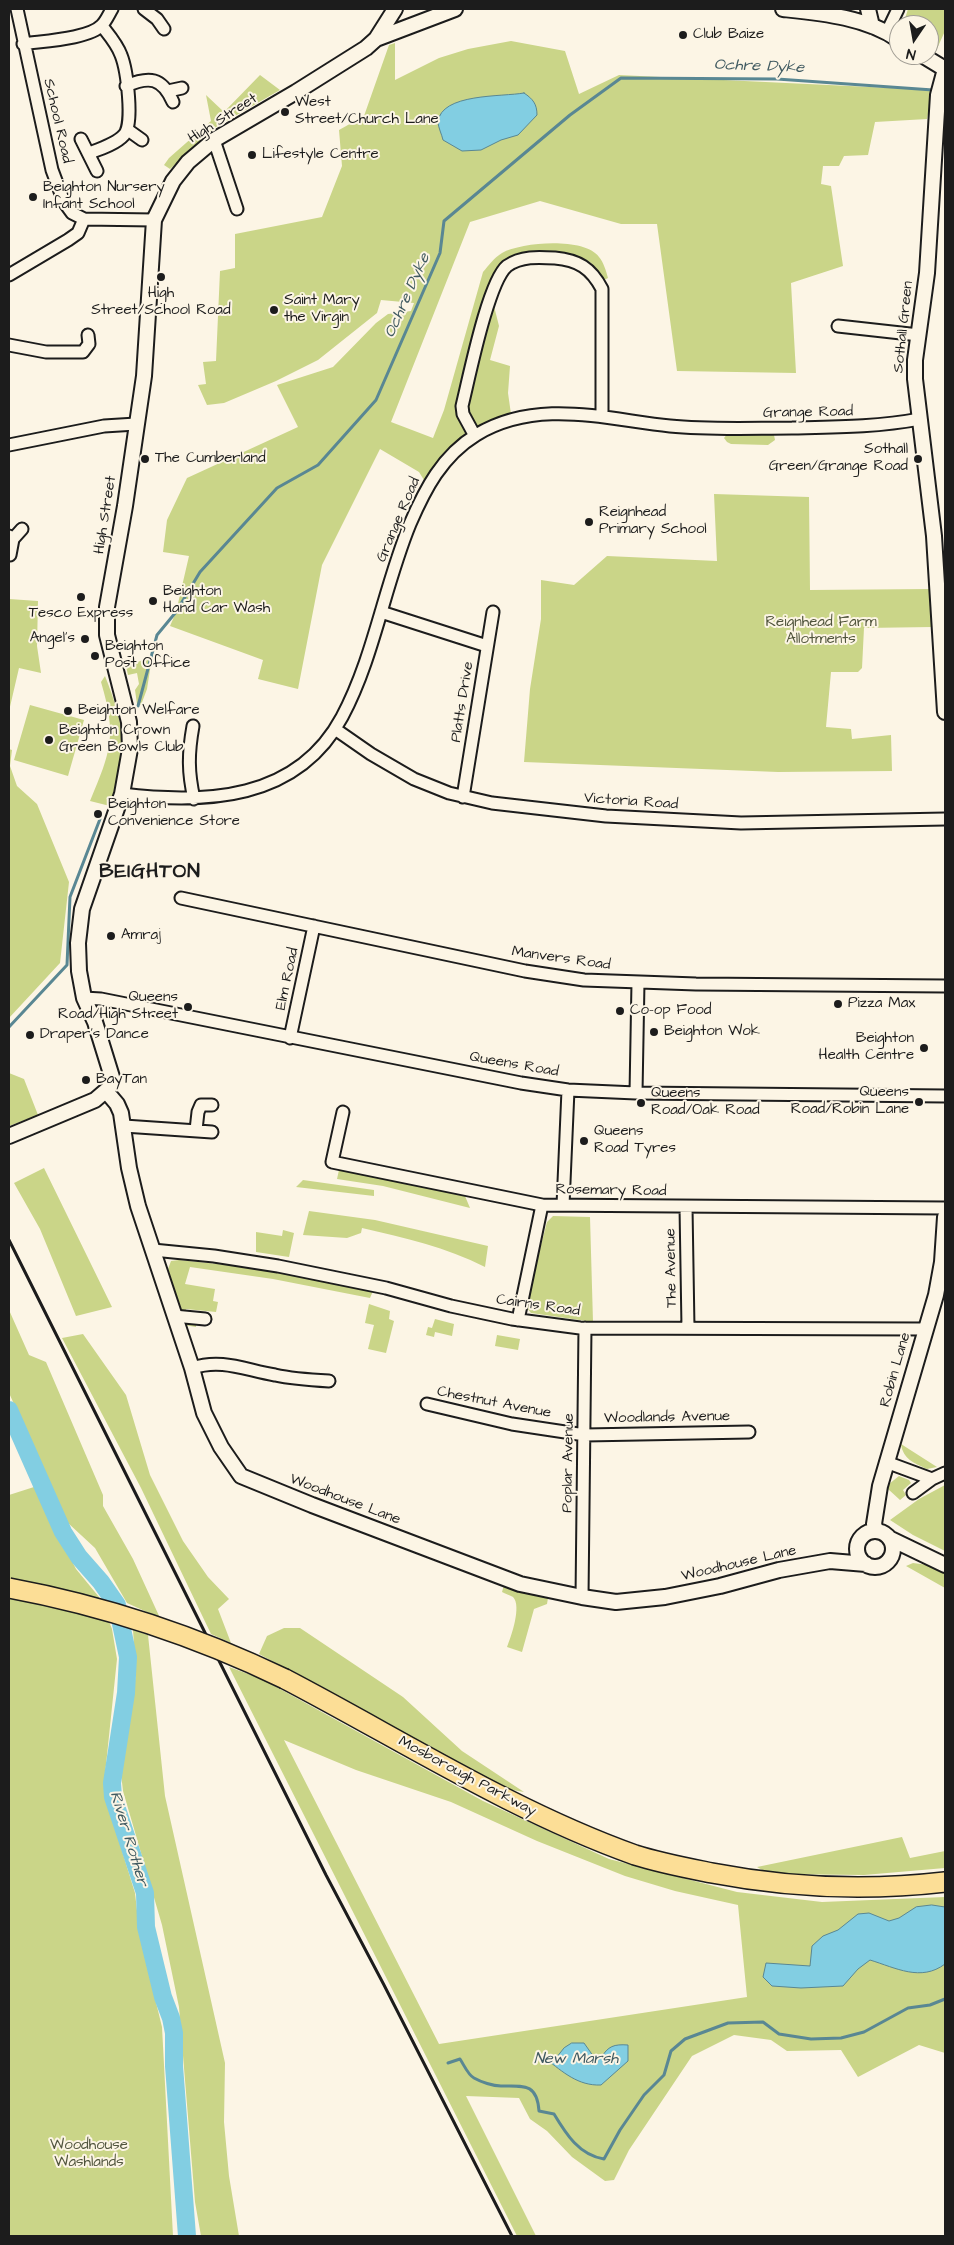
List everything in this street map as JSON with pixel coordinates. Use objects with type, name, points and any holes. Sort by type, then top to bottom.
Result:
[{"type":"highway","name":"Mosborough Parkway","points":[[9,1588],[79,1602],[140,1620],[215,1647],[285,1679],[365,1721],[464,1777],[538,1815],[638,1855],[749,1880],[802,1886],[891,1887],[945,1882]]},
{"type":"street","name":"School Road","points":[[17,9],[23,44],[52,170],[64,202],[72,212],[84,219]]},
{"type":"street","points":[[23,44],[78,36],[102,26],[112,9]]},
{"type":"street","points":[[144,9],[158,14],[164,29]]},
{"type":"street","points":[[376,40],[395,9]]},
{"type":"street","points":[[376,40],[455,9]]},
{"type":"street","points":[[783,9],[811,12],[872,26],[889,34]]},
{"type":"street","points":[[868,9],[872,26]]},
{"type":"street","points":[[89,154],[118,140],[128,130],[130,115],[122,58],[113,39],[102,26]]},
{"type":"street","name":"High Street","points":[[106,1091],[111,1082],[111,1071],[95,1022],[84,998],[79,971],[78,943],[82,909],[122,794],[130,749],[129,722],[107,635],[108,607],[144,376],[154,220],[173,181],[188,162],[214,140],[352,58],[376,40]]},
{"type":"street","name":"Sothall Green","points":[[943,649],[934,536],[915,379],[939,162],[938,95],[945,69]]},
{"type":"street","points":[[126,86],[148,79],[158,82],[170,96],[182,88]]},
{"type":"street","points":[[128,130],[142,140]]},
{"type":"street","points":[[81,139],[97,171]]},
{"type":"street","points":[[214,140],[237,209]]},
{"type":"street","points":[[9,275],[78,233],[84,219],[154,220]]},
{"type":"street","points":[[475,436],[463,414],[462,406],[492,290],[506,268],[524,258],[564,259],[584,265],[592,272],[602,289],[602,416]]},
{"type":"street","points":[[838,326],[919,335]]},
{"type":"street","points":[[9,345],[46,352],[83,352],[88,348],[88,336]]},
{"type":"street","name":"Grange Road","points":[[122,794],[194,799],[241,794],[266,786],[307,758],[335,729],[358,679],[403,543],[421,499],[442,464],[475,436],[498,424],[542,413],[564,412],[671,426],[749,429],[865,426],[920,419]]},
{"type":"street","points":[[9,445],[104,426],[136,424]]},
{"type":"street","points":[[10,555],[11,538],[22,529]]},
{"type":"street","points":[[381,612],[487,646]]},
{"type":"street","name":"Platts Drive","points":[[463,797],[493,612]]},
{"type":"street","points":[[943,649],[945,712]]},
{"type":"street","points":[[193,726],[188,753],[188,773],[194,799]]},
{"type":"street","name":"Victoria Road","points":[[335,729],[393,768],[437,789],[492,804],[606,816],[723,822],[945,819]]},
{"type":"street","name":"Manvers Road","points":[[181,898],[525,971],[584,980],[945,986]]},
{"type":"street","name":"Elm Road","points":[[290,1038],[314,926]]},
{"type":"street","points":[[636,1093],[638,982]]},
{"type":"street","name":"Queens Road","points":[[84,998],[521,1083],[568,1090],[636,1093],[945,1096]]},
{"type":"street","points":[[563,1205],[568,1090]]},
{"type":"street","points":[[9,1136],[91,1102],[106,1091]]},
{"type":"street","name":"Woodhouse Lane","points":[[106,1091],[119,1108],[124,1126],[129,1168],[153,1250],[192,1368],[204,1413],[221,1447],[241,1476],[312,1506],[520,1584],[616,1602],[665,1597],[720,1586],[779,1570],[838,1561],[866,1564]]},
{"type":"street","points":[[196,1130],[198,1112],[201,1105],[212,1105]]},
{"type":"street","name":"Rosemary Road","points":[[343,1112],[332,1162],[542,1205],[686,1208],[945,1208]]},
{"type":"street","points":[[124,1126],[212,1132]]},
{"type":"street","points":[[518,1320],[542,1205]]},
{"type":"street","name":"The Avenue","points":[[686,1208],[688,1328]]},
{"type":"street","name":"Robin Lane","points":[[876,1530],[874,1524],[876,1502],[886,1462],[925,1329],[942,1281],[945,1217]]},
{"type":"street","name":"Cairns Road","points":[[153,1250],[214,1256],[278,1266],[386,1288],[451,1306],[518,1320],[585,1328],[925,1329]]},
{"type":"street","points":[[174,1316],[205,1320]]},
{"type":"street","name":"Poplar Avenue","points":[[582,1597],[585,1328]]},
{"type":"street","points":[[192,1368],[205,1364],[220,1363],[277,1376],[329,1381]]},
{"type":"street","name":"Chestnut Avenue","points":[[427,1404],[512,1424],[585,1435]]},
{"type":"street","name":"Woodlands Avenue","points":[[585,1435],[749,1432]]},
{"type":"street","points":[[886,1462],[932,1479]]},
{"type":"street","points":[[913,1494],[932,1479],[945,1474]]},
{"type":"street","points":[[916,1553],[891,1558],[880,1566],[866,1564],[861,1560],[857,1550],[860,1538],[876,1530],[916,1553],[945,1565]]},
{"type":"street","points":[[890,1539],[893,1550],[891,1558]]},
{"type":"street","name":"Woodhouse Lane","points":[[838,1561],[857,1550]]},
{"type":"green space","points":[[908,9],[945,9],[945,31],[939,44],[939,15],[906,15]]},
{"type":"green space","points":[[511,41],[565,51],[579,94],[619,75],[933,90],[927,119],[875,122],[868,155],[844,156],[839,166],[823,166],[821,184],[831,186],[843,266],[791,283],[796,373],[677,371],[657,224],[621,224],[540,201],[470,222],[391,422],[433,438],[444,410],[483,272],[502,253],[523,246],[538,244],[552,243],[580,246],[599,257],[604,264],[608,278],[604,280],[589,261],[580,258],[546,256],[521,258],[501,265],[492,280],[486,303],[494,306],[499,326],[490,360],[510,366],[508,393],[511,414],[485,426],[462,440],[442,458],[424,480],[419,472],[380,449],[322,565],[298,689],[258,679],[263,660],[170,626],[176,612],[189,556],[163,552],[167,520],[187,478],[298,427],[277,385],[333,367],[376,323],[388,314],[411,311],[414,303],[381,300],[377,313],[318,360],[276,381],[224,403],[207,405],[198,385],[206,384],[203,362],[216,361],[220,271],[235,268],[235,234],[322,217],[342,166],[339,130],[364,116],[389,45],[395,43],[395,80],[439,58],[468,49]]},
{"type":"green space","points":[[260,75],[280,90],[216,127],[170,169],[164,165],[169,158],[211,121],[206,95],[224,112]]},
{"type":"green space","points":[[728,433],[774,435],[775,440],[768,445],[731,444],[724,438]]},
{"type":"green space","name":"Reignhead Farm Allotments","points":[[714,494],[809,497],[810,590],[930,589],[932,627],[864,628],[862,668],[858,672],[831,672],[826,727],[851,729],[852,739],[891,735],[892,771],[778,772],[524,762],[530,689],[541,619],[541,580],[574,585],[607,556],[717,561]]},
{"type":"green space","points":[[9,599],[38,601],[37,646],[41,673],[19,668],[9,711]]},
{"type":"green space","points":[[152,657],[147,689],[141,705],[137,704],[135,690],[139,684],[137,673],[128,675],[126,666]]},
{"type":"green space","points":[[105,676],[118,713],[123,743],[121,766],[110,806],[90,801],[103,769],[109,743],[109,716],[101,682]]},
{"type":"green space","name":"Beighton Crown Green Bowls Club","points":[[30,705],[84,720],[68,776],[14,760]]},
{"type":"green space","points":[[9,749],[12,750],[10,766],[17,786],[37,804],[69,882],[60,963],[9,1018]]},
{"type":"green space","points":[[9,1073],[24,1079],[38,1115],[9,1126]]},
{"type":"green space","points":[[44,1168],[112,1307],[76,1316],[40,1229],[14,1183]]},
{"type":"green space","points":[[339,1170],[465,1196],[470,1208],[383,1186],[337,1179]]},
{"type":"green space","points":[[303,1180],[374,1190],[374,1196],[296,1187]]},
{"type":"green space","points":[[309,1211],[375,1220],[488,1246],[485,1267],[455,1254],[410,1239],[362,1228],[361,1233],[347,1238],[303,1235]]},
{"type":"green space","points":[[553,1216],[590,1217],[593,1322],[531,1313],[527,1308],[526,1302],[547,1222]]},
{"type":"green space","points":[[283,1230],[294,1233],[289,1257],[256,1252],[256,1232],[282,1236]]},
{"type":"green space","points":[[179,1260],[247,1267],[373,1291],[370,1298],[273,1279],[190,1267],[185,1284],[215,1289],[213,1301],[218,1302],[216,1312],[186,1309],[187,1315],[196,1316],[196,1327],[184,1325],[168,1269],[171,1261]]},
{"type":"green space","points":[[369,1304],[390,1311],[389,1319],[394,1321],[386,1353],[368,1349],[374,1325],[365,1323]]},
{"type":"green space","points":[[9,1310],[29,1355],[46,1362],[103,1495],[103,1506],[133,1559],[160,1618],[127,1603],[95,1548],[68,1523],[9,1393]]},
{"type":"green space","points":[[435,1319],[454,1324],[452,1336],[435,1332],[434,1337],[426,1335],[428,1327],[432,1328]]},
{"type":"green space","points":[[83,1334],[126,1395],[150,1475],[183,1541],[208,1577],[229,1599],[218,1609],[231,1643],[211,1634],[141,1488],[62,1338]]},
{"type":"green space","points":[[497,1335],[520,1339],[518,1350],[495,1346]]},
{"type":"green space","points":[[901,1444],[937,1467],[927,1469],[914,1462],[904,1453]]},
{"type":"green space","points":[[899,1476],[909,1480],[911,1483],[903,1490],[906,1495],[900,1500],[888,1489],[889,1484]]},
{"type":"green space","points":[[945,1485],[945,1551],[913,1535],[890,1520],[919,1499]]},
{"type":"green space","name":"Woodhouse Washlands","points":[[34,1487],[76,1569],[99,1597],[112,1629],[117,1659],[104,1784],[110,1812],[135,1893],[140,1937],[162,2027],[173,2236],[9,2236],[9,1495]]},
{"type":"green space","points":[[913,1563],[928,1565],[945,1573],[945,1588],[906,1566]]},
{"type":"green space","points":[[504,1585],[548,1598],[547,1604],[534,1609],[522,1652],[507,1647],[515,1622],[516,1607],[513,1597],[502,1592]]},
{"type":"green space","points":[[284,1628],[300,1628],[403,1697],[462,1751],[524,1792],[507,1789],[259,1654],[267,1636]]},
{"type":"green space","points":[[133,1630],[148,1635],[165,1796],[225,2063],[224,2122],[229,2176],[239,2236],[201,2236],[195,2202],[179,2007],[162,1925],[123,1791],[121,1774],[136,1674]]},
{"type":"green space","points":[[229,1667],[262,1679],[483,1801],[609,1859],[737,1892],[822,1902],[945,1897],[945,2053],[919,2045],[858,2077],[841,2050],[787,2051],[771,2040],[734,2035],[692,2056],[629,2150],[614,2180],[605,2181],[572,2157],[547,2131],[530,2119],[519,2098],[466,2096],[536,2236],[517,2236]],"holes":[[[284,1740],[356,1770],[451,1802],[537,1841],[625,1876],[675,1891],[738,1905],[747,1997],[439,2044]]]},
{"type":"green space","points":[[902,1837],[910,1858],[945,1851],[945,1868],[864,1875],[769,1874],[757,1867]]},
{"type":"water","points":[[524,93],[534,102],[537,115],[518,135],[501,140],[481,150],[462,151],[443,140],[438,122],[442,113],[450,106],[474,98]]},
{"type":"water","points":[[932,1905],[945,1907],[945,1964],[936,1969],[918,1973],[908,1972],[870,1960],[858,1969],[843,1986],[801,1988],[772,1986],[763,1977],[766,1963],[810,1966],[812,1946],[823,1936],[838,1930],[858,1914],[869,1913],[889,1921],[899,1918],[916,1907]]},
{"type":"water","name":"New Marsh","points":[[572,2043],[584,2043],[596,2060],[601,2058],[612,2047],[628,2045],[628,2061],[601,2085],[578,2081],[546,2059],[556,2058],[564,2048]]},
{"type":"waterway","name":"Ochre Dyke","points":[[138,706],[157,635],[176,612],[200,572],[277,488],[318,465],[376,400],[440,253],[444,221],[570,115],[621,78],[777,79],[933,90]]},
{"type":"waterway","name":"Ochre Dyke","points":[[9,1027],[67,965],[70,897],[100,819]]},
{"type":"waterway","name":"River Rother","points":[[9,1410],[63,1532],[79,1557],[101,1582],[117,1605],[128,1657],[126,1693],[112,1783],[113,1797],[145,1893],[146,1927],[174,2033],[174,2066],[187,2236]]},
{"type":"waterway","points":[[448,2063],[460,2059],[472,2077],[487,2083],[498,2086],[528,2088],[535,2095],[539,2111],[554,2114],[563,2129],[580,2148],[595,2157],[604,2159],[620,2130],[644,2095],[664,2075],[671,2051],[685,2039],[728,2023],[763,2022],[779,2034],[811,2039],[841,2038],[864,2032],[908,2008],[930,2005],[945,1999]]},
{"type":"railway","points":[[9,1240],[326,1875],[512,2236]]},
{"type":"place","name":"Club Baize","points":[[683,35]]},
{"type":"place","name":"West Street/Church Lane","points":[[285,112]]},
{"type":"place","name":"Lifestyle Centre","points":[[252,155]]},
{"type":"place","name":"Beighton Nursery Infant School","points":[[33,197]]},
{"type":"place","name":"High Street/School Road","points":[[161,277]]},
{"type":"place","name":"Saint Mary the Virgin","points":[[274,310]]},
{"type":"place","name":"The Cumberland","points":[[145,459]]},
{"type":"place","name":"Sothall Green/Grange Road","points":[[918,459]]},
{"type":"place","name":"Reignhead Primary School","points":[[589,522]]},
{"type":"place","name":"Tesco Express","points":[[81,597]]},
{"type":"place","name":"Beighton Hand Car Wash","points":[[153,601]]},
{"type":"place","name":"Angel's","points":[[85,639]]},
{"type":"place","name":"Beighton Post Office","points":[[95,656]]},
{"type":"place","name":"Beighton Welfare","points":[[68,711]]},
{"type":"place","name":"Beighton Crown Green Bowls Club","points":[[49,740]]},
{"type":"place","name":"Beighton Convenience Store","points":[[98,814]]},
{"type":"place","name":"Amraj","points":[[111,936]]},
{"type":"place","name":"Pizza Max","points":[[838,1004]]},
{"type":"place","name":"Queens Road/High Street","points":[[188,1007]]},
{"type":"place","name":"Co-op Food","points":[[620,1011]]},
{"type":"place","name":"Beighton Wok","points":[[654,1032]]},
{"type":"place","name":"Draper's Dance","points":[[30,1035]]},
{"type":"place","name":"Beighton Health Centre","points":[[924,1048]]},
{"type":"place","name":"BayTan","points":[[86,1080]]},
{"type":"place","name":"Queens Road/Robin Lane","points":[[919,1102]]},
{"type":"place","name":"Queens Road/Oak Road","points":[[641,1103]]},
{"type":"place","name":"Queens Road Tyres","points":[[584,1141]]},
{"type":"district","name":"BEIGHTON","points":[[150,873]]}]
